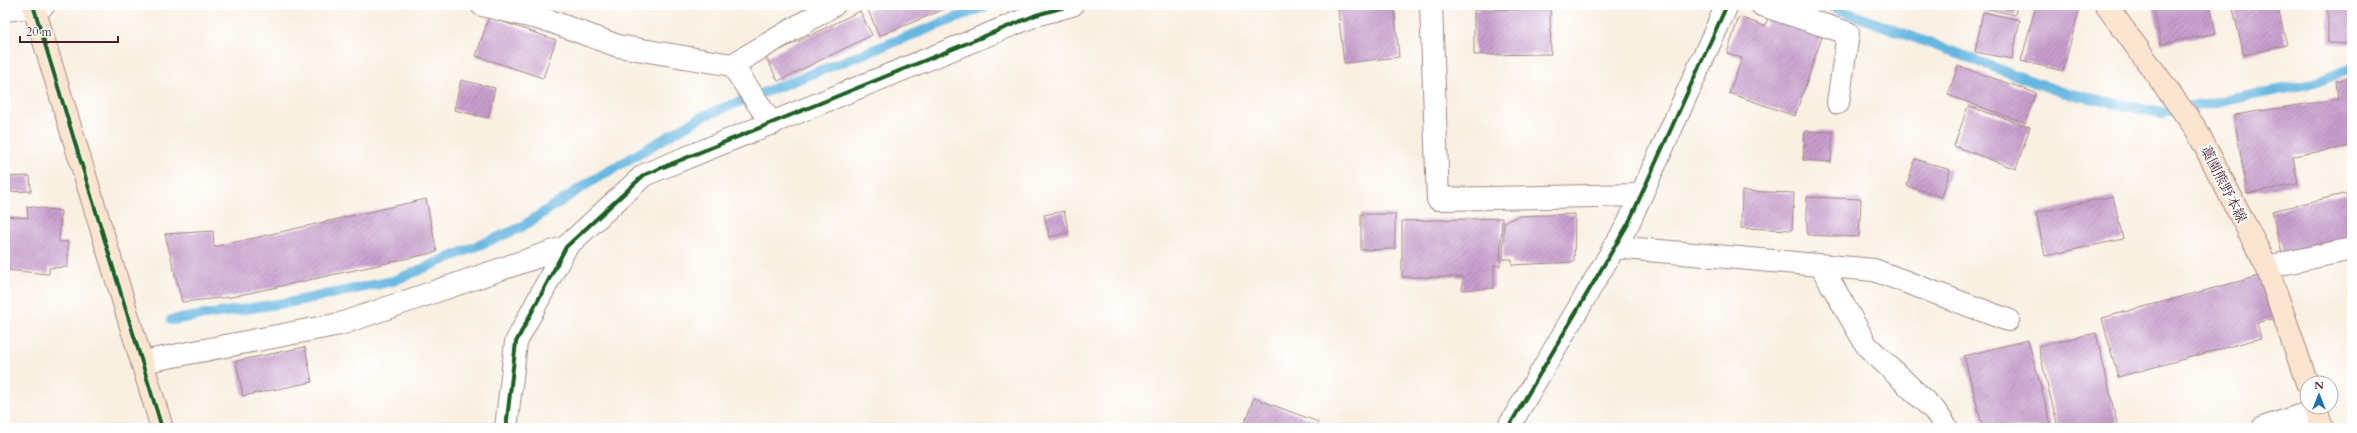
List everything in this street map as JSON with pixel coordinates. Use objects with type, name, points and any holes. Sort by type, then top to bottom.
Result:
[{"type":"main road","name":"藁園熊野本線","points":[[2106,5],[2196,129],[2267,268],[2304,375]]},
{"type":"main road","points":[[37,6],[162,428]]},
{"type":"street","points":[[482,5],[550,21],[618,46],[736,71],[769,119]]},
{"type":"street","points":[[736,71],[834,5]]},
{"type":"street","points":[[506,428],[516,342],[566,247],[644,175],[769,119],[1036,15],[1072,5]]},
{"type":"street","points":[[1431,5],[1438,199],[1641,195]]},
{"type":"street","points":[[1508,428],[1614,247],[1641,195],[1727,5]]},
{"type":"street","points":[[1762,5],[1848,33],[1838,103]]},
{"type":"street","points":[[5,10],[37,6]]},
{"type":"street","points":[[142,362],[340,324],[566,247]]},
{"type":"street","points":[[1614,247],[1874,270],[2008,320]]},
{"type":"street","points":[[2267,268],[2352,249]]},
{"type":"street","points":[[1821,266],[1867,346],[1935,411],[1947,428]]},
{"type":"street","points":[[2263,428],[2318,415]]},
{"type":"building","points":[[881,5],[943,5],[945,9],[879,36],[868,10]]},
{"type":"building","points":[[1394,5],[1399,57],[1344,63],[1338,10]]},
{"type":"building","points":[[1971,5],[2017,5],[2015,15]]},
{"type":"building","points":[[2036,5],[2080,5],[2063,71],[2021,61]]},
{"type":"building","points":[[2153,5],[2210,5],[2216,33],[2161,44]]},
{"type":"building","points":[[2232,5],[2277,5],[2287,45],[2244,55]]},
{"type":"building","points":[[2328,5],[2352,5],[2352,44],[2328,43]]},
{"type":"building","points":[[1550,9],[1551,54],[1474,55],[1474,10]]},
{"type":"building","points":[[860,11],[872,35],[778,81],[766,57]]},
{"type":"building","points":[[1983,12],[2020,20],[2012,59],[1975,52]]},
{"type":"building","points":[[1770,13],[1824,31],[1795,116],[1729,93],[1742,58],[1727,53],[1739,17],[1765,26]]},
{"type":"building","points":[[489,17],[556,40],[543,78],[476,56]]},
{"type":"building","points":[[1958,66],[2036,93],[2025,123],[1948,95]]},
{"type":"building","points":[[2352,78],[2352,146],[2293,156],[2298,184],[2247,193],[2234,115],[2338,99],[2336,81]]},
{"type":"building","points":[[461,80],[495,88],[488,118],[454,110]]},
{"type":"building","points":[[1968,106],[2030,127],[2016,169],[1954,146]]},
{"type":"building","points":[[1805,131],[1833,132],[1831,162],[1803,160]]},
{"type":"building","points":[[1915,159],[1950,170],[1942,197],[1907,186]]},
{"type":"building","points":[[30,176],[31,191],[5,192],[5,177]]},
{"type":"building","points":[[1742,191],[1794,193],[1792,230],[1741,228]]},
{"type":"building","points":[[2352,192],[2352,238],[2282,254],[2272,211]]},
{"type":"building","points":[[2113,196],[2123,239],[2045,256],[2036,213]]},
{"type":"building","points":[[1807,197],[1861,199],[1859,237],[1807,235]]},
{"type":"building","points":[[426,199],[437,252],[231,297],[182,302],[165,234],[213,231],[214,247]]},
{"type":"building","points":[[27,206],[61,211],[59,242],[68,242],[68,267],[49,268],[49,274],[5,270],[5,216],[28,218]]},
{"type":"building","points":[[1064,211],[1069,232],[1050,237],[1044,215]]},
{"type":"building","points":[[1361,214],[1395,214],[1395,249],[1361,250]]},
{"type":"building","points":[[1575,214],[1574,262],[1512,265],[1512,259],[1503,259],[1504,222],[1519,216]]},
{"type":"building","points":[[1502,218],[1500,266],[1494,265],[1494,288],[1462,290],[1463,277],[1402,277],[1402,221]]},
{"type":"building","points":[[2263,275],[2275,318],[2257,323],[2261,338],[2118,377],[2102,318]]},
{"type":"building","points":[[2096,333],[2118,428],[2058,428],[2038,346]]},
{"type":"building","points":[[2028,340],[2052,428],[1983,428],[1964,356]]},
{"type":"building","points":[[305,347],[312,382],[243,396],[236,361]]},
{"type":"building","points":[[1254,398],[1318,422],[1316,428],[1242,428]]},
{"type":"waterway","points":[[171,320],[292,302],[393,281],[520,228],[590,182],[703,116],[989,5]]},
{"type":"waterway","points":[[1827,5],[2061,92],[2161,113],[2314,83],[2352,68]]},
{"type":"cycle path","points":[[33,5],[162,428]]},
{"type":"cycle path","points":[[506,428],[516,342],[566,247],[644,175],[1036,15],[1072,5]]},
{"type":"cycle path","points":[[1508,428],[1628,224],[1727,5]]}]
